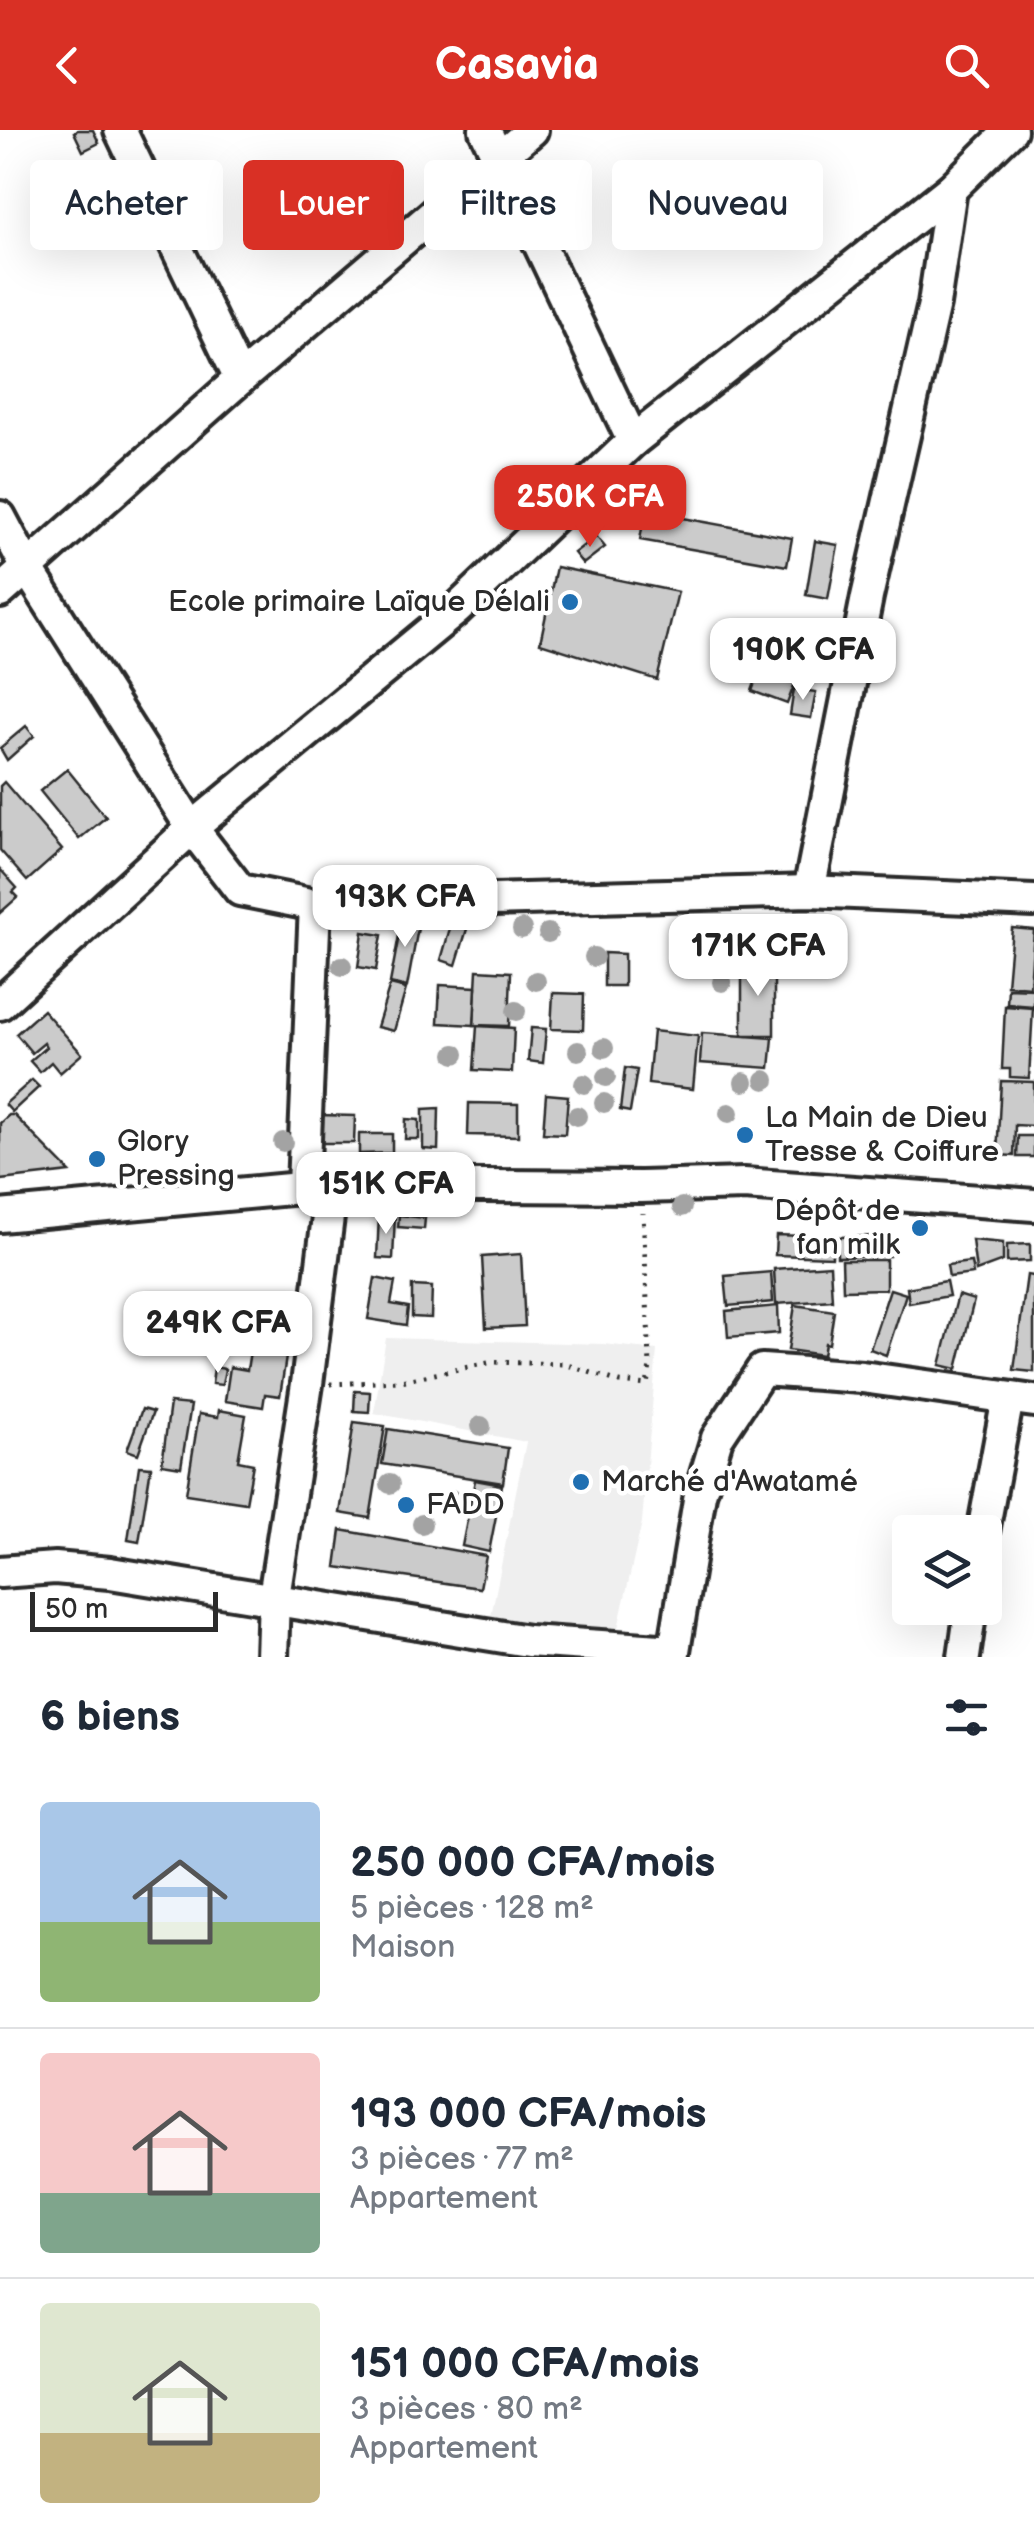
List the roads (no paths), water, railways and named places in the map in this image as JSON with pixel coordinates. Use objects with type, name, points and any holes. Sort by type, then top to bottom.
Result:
[{"type":"street","points":[[120,130],[240,380]]},
{"type":"street","points":[[485,130],[633,441]]},
{"type":"street","points":[[0,592],[532,130]]},
{"type":"street","points":[[0,1004],[192,828],[457,609],[633,441],[951,189],[1011,130]]},
{"type":"street","points":[[810,891],[867,597],[934,304],[951,189]]},
{"type":"street","points":[[0,517],[192,828],[240,890],[315,904],[810,891],[1034,901]]},
{"type":"street","points":[[272,1657],[274,1597],[308,1384],[318,1185],[315,904]]},
{"type":"street","points":[[0,1216],[318,1185],[642,1188],[744,1184],[1034,1204]]},
{"type":"street","points":[[0,1572],[55,1568],[110,1572],[528,1641],[673,1654],[700,1494],[717,1438],[762,1370],[862,1377],[1021,1400],[988,1515]]},
{"type":"street","points":[[964,1657],[969,1625]]},
{"type":"place","name":"Ecole primaire Laïque Délali","points":[[570,602]]},
{"type":"place","name":"La Main de Dieu Tresse & Coiffure","points":[[745,1135]]},
{"type":"place","name":"Glory Pressing","points":[[97,1159]]},
{"type":"place","name":"Dépôt de fan milk","points":[[920,1228]]},
{"type":"place","name":"Marché d'Awatamé","points":[[581,1482]]},
{"type":"place","name":"FADD","points":[[406,1505]]}]
